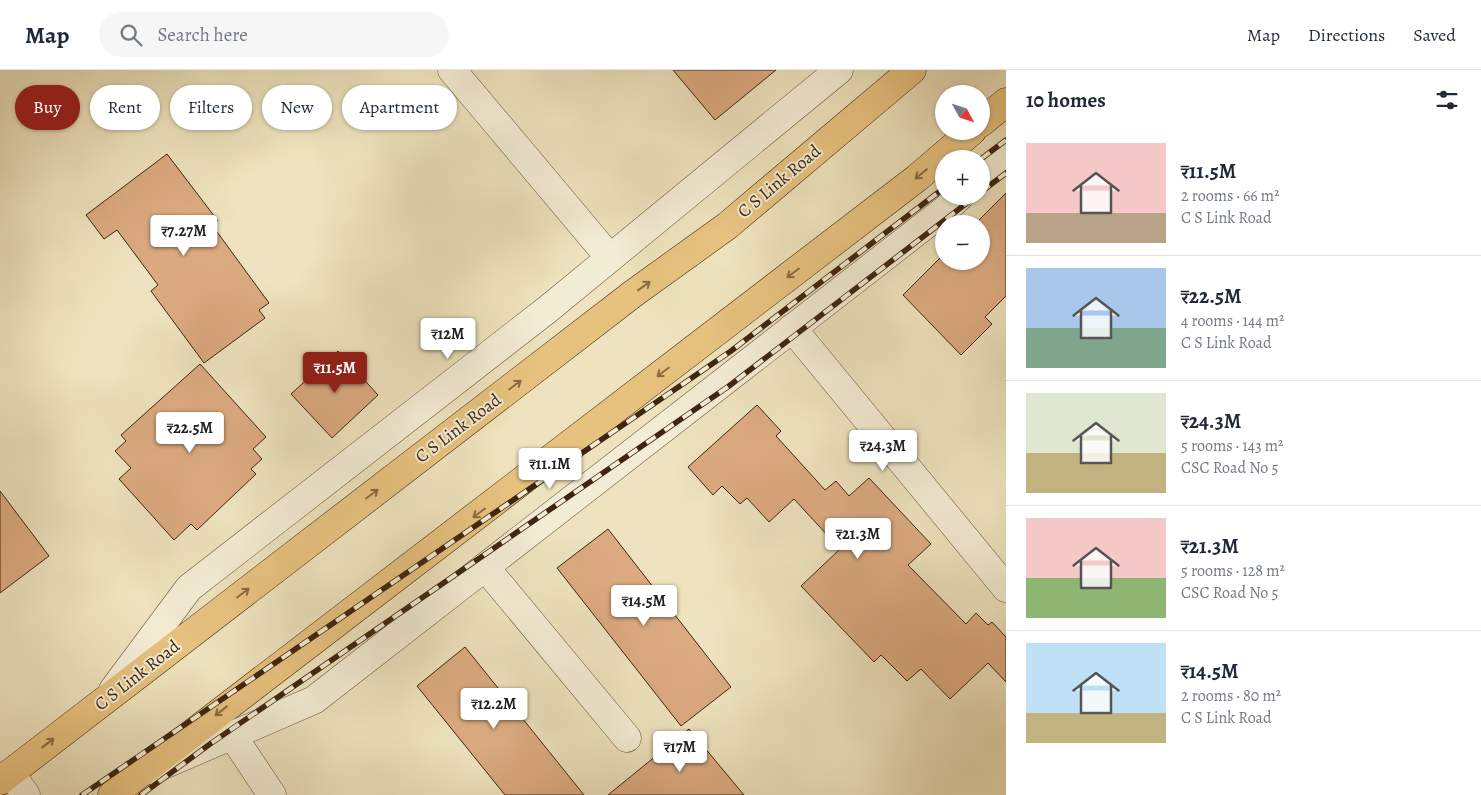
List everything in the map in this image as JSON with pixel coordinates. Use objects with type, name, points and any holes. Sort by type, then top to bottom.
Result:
[{"type":"main road","name":"C S Link Road","points":[[5,777],[634,293],[727,226],[912,70]]},
{"type":"main road","points":[[990,115],[1006,102]]},
{"type":"main road","points":[[112,795],[917,178],[961,140]]},
{"type":"street","points":[[452,70],[610,258]]},
{"type":"street","points":[[108,697],[188,588],[540,315],[839,70]]},
{"type":"street","points":[[990,169],[1006,155]]},
{"type":"street","points":[[136,777],[314,700],[950,205]]},
{"type":"street","points":[[792,328],[1006,588]]},
{"type":"street","points":[[486,567],[627,738]]},
{"type":"street","points":[[232,735],[272,795]]},
{"type":"street","points":[[5,777],[26,795]]},
{"type":"building","points":[[673,70],[776,70],[715,120]]},
{"type":"building","points":[[167,154],[218,221],[212,225],[269,303],[259,310],[265,318],[204,363],[151,291],[158,285],[117,230],[104,239],[86,215]]},
{"type":"building","points":[[1006,193],[1006,296],[985,317],[992,324],[961,355],[903,295],[935,263],[935,270],[990,270],[990,215],[984,215]]},
{"type":"building","points":[[338,351],[378,395],[332,438],[291,394]]},
{"type":"building","points":[[200,364],[266,437],[253,449],[262,459],[251,469],[256,474],[197,530],[191,524],[174,540],[119,479],[131,468],[115,451],[126,441],[121,435]]},
{"type":"building","points":[[757,405],[781,431],[776,436],[825,490],[836,481],[849,496],[869,478],[931,544],[908,565],[966,624],[976,613],[988,625],[992,622],[1006,637],[1006,682],[988,663],[950,699],[921,669],[907,681],[881,655],[874,662],[801,586],[840,549],[794,499],[769,522],[747,498],[740,504],[722,486],[713,495],[688,467]]},
{"type":"building","points":[[0,491],[49,556],[0,593]]},
{"type":"building","points":[[608,529],[731,687],[681,726],[557,568]]},
{"type":"building","points":[[465,647],[584,795],[505,795],[417,686]]},
{"type":"building","points":[[689,729],[744,795],[608,795]]},
{"type":"railway","points":[[990,152],[1006,140]]},
{"type":"railway","points":[[990,185],[1006,173]]},
{"type":"railway","points":[[82,795],[731,351],[935,195]]},
{"type":"railway","points":[[141,795],[210,744],[729,386],[964,205]]}]
